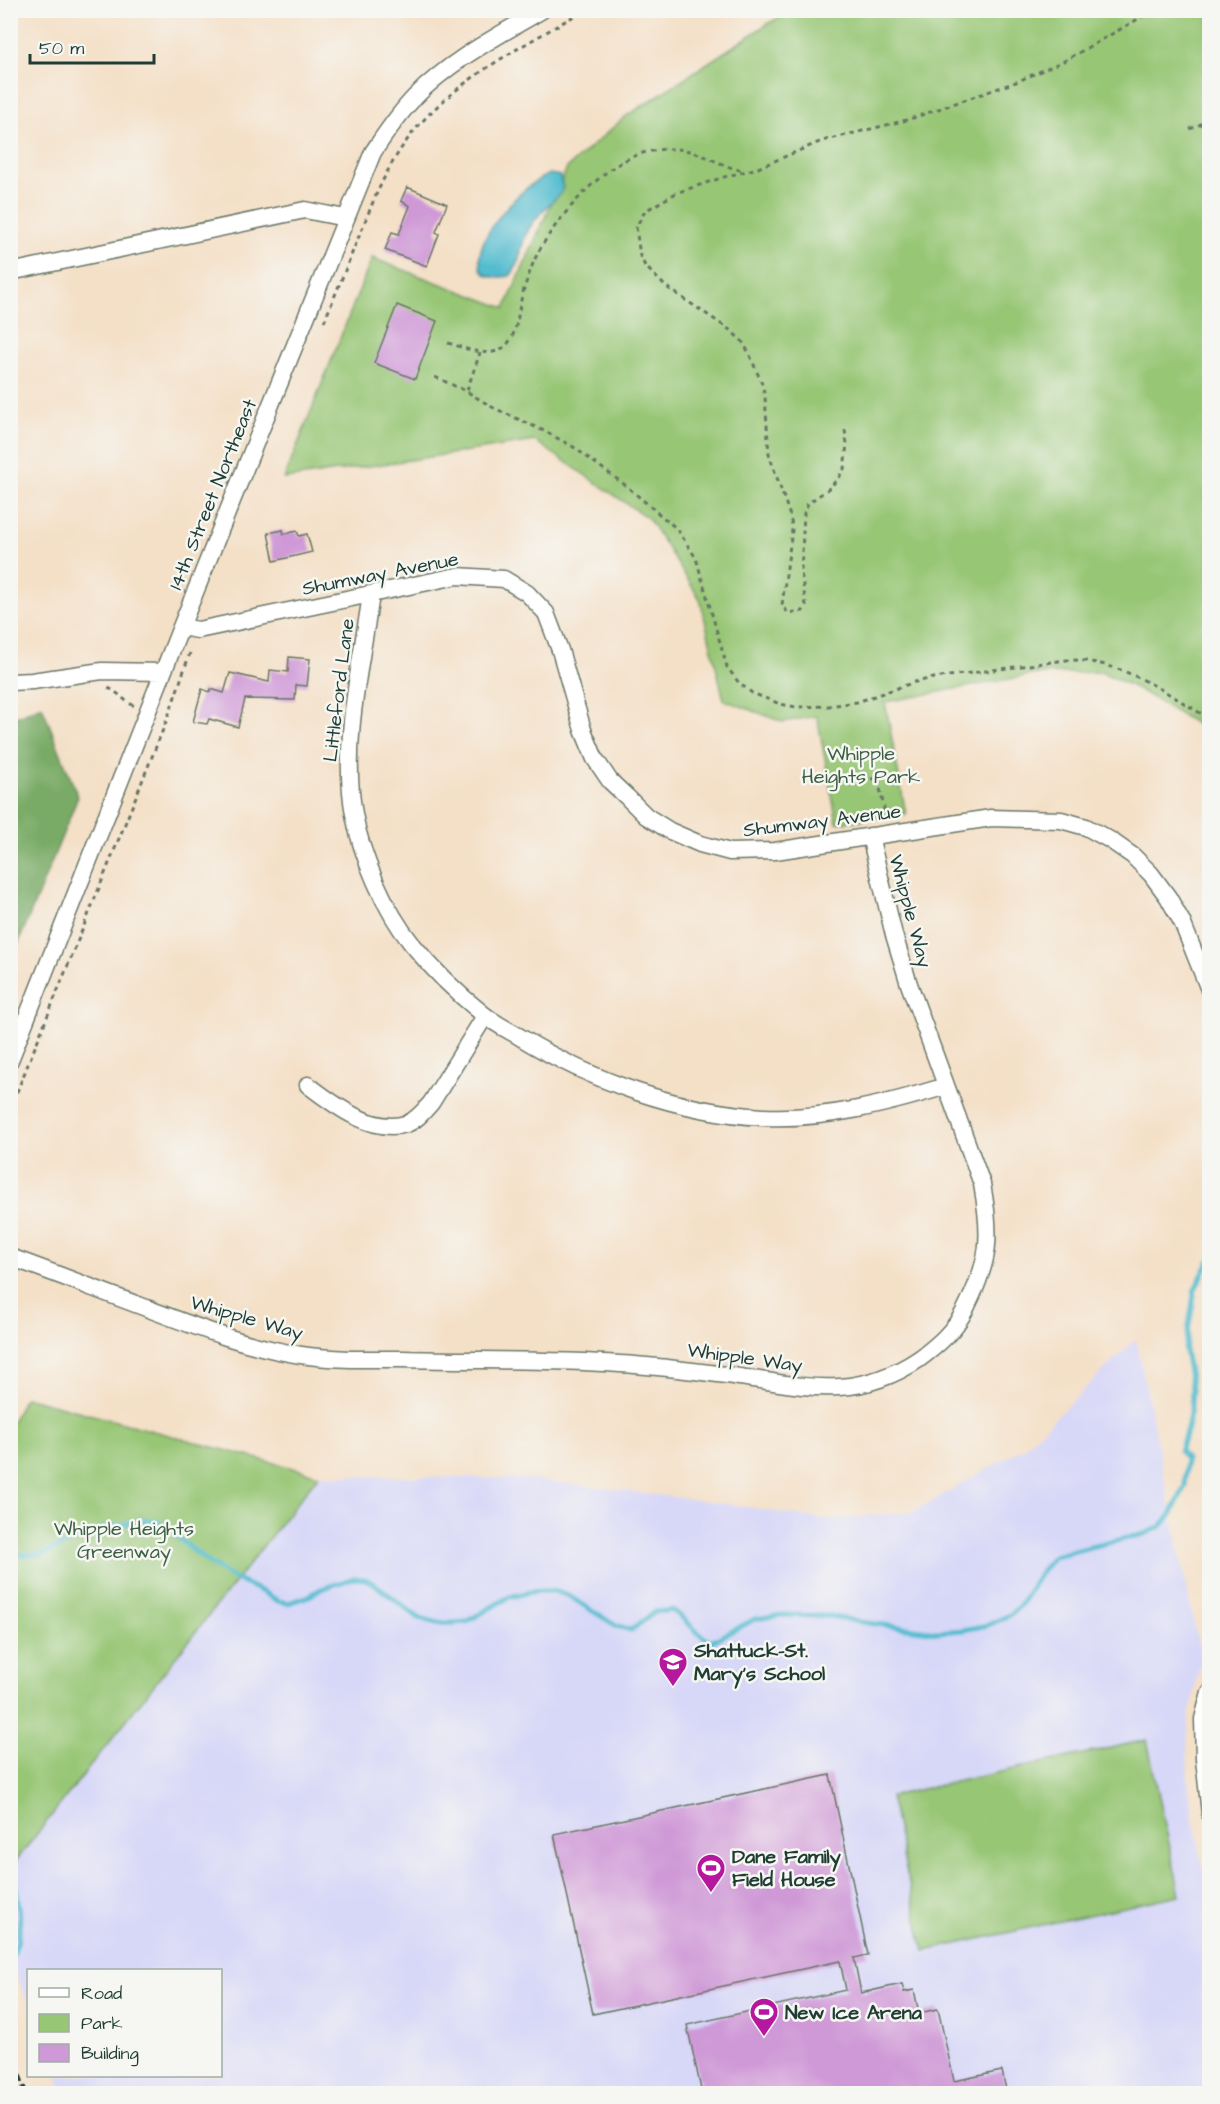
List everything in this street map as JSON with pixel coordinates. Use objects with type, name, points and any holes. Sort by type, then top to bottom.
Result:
[{"type":"street","name":"14th Street Northeast","points":[[10,1060],[163,672],[373,152],[416,96],[444,72],[475,50],[542,10]]},
{"type":"street","points":[[10,272],[305,210],[345,218]]},
{"type":"street","name":"Shumway Avenue","points":[[181,627],[198,630],[456,576],[504,579],[527,593],[546,613],[553,629],[583,730],[595,759],[610,781],[646,816],[670,831],[700,844],[730,852],[775,851],[991,818],[1061,820],[1086,827],[1118,845],[1151,873],[1182,922],[1209,992]]},
{"type":"street","name":"Littleford Lane","points":[[371,595],[348,767],[354,815],[387,905],[411,943],[485,1016],[547,1054],[602,1080],[655,1097],[714,1111],[764,1117],[814,1115],[864,1108],[946,1086]]},
{"type":"street","points":[[10,682],[102,671],[163,672]]},
{"type":"street","name":"Whipple Way","points":[[10,1257],[214,1334],[259,1347],[304,1356],[349,1359],[564,1360],[666,1366],[817,1388],[848,1387],[878,1381],[902,1371],[947,1336],[961,1318],[984,1268],[988,1240],[988,1214],[982,1184],[909,984],[894,935],[870,836]]},
{"type":"street","points":[[308,1085],[342,1110],[360,1118],[378,1125],[407,1124],[420,1116],[431,1103],[485,1016]]},
{"type":"street","points":[[1209,1692],[1203,1729],[1209,1814]]},
{"type":"path","points":[[322,326],[377,193],[406,140],[458,88],[584,10]]},
{"type":"path","points":[[845,430],[847,444],[844,469],[832,484],[808,503],[804,513],[801,572],[806,605],[802,611],[788,613],[782,605],[792,530],[791,519],[769,454],[765,397],[756,368],[742,341],[730,330],[651,274],[640,256],[636,233],[639,220],[645,211],[656,203],[693,187],[770,163],[822,141],[907,120],[1016,82],[1066,60],[1155,10]]},
{"type":"path","points":[[1190,129],[1209,120]]},
{"type":"path","points":[[448,343],[480,353],[498,351],[513,335],[526,280],[544,241],[569,210],[605,172],[637,154],[674,148],[697,152],[734,169],[747,171]]},
{"type":"path","points":[[466,391],[480,353]]},
{"type":"path","points":[[435,377],[466,391],[492,408],[572,446],[625,485],[677,529],[696,558],[727,667],[739,683],[764,699],[796,707],[844,705],[934,678],[1055,661],[1081,660],[1105,664],[1142,679],[1209,719]]},
{"type":"path","points":[[10,1110],[168,717],[198,630]]},
{"type":"path","points":[[99,685],[116,691],[128,704],[138,707]]},
{"type":"shaded area","name":"Shattuck-St. Mary’s School","points":[[1136,1339],[1201,1659],[1189,1717],[1187,1745],[1188,1783],[1209,1902],[1209,2093],[63,2093],[57,2077],[222,2077],[222,1969],[27,1969],[27,2001],[11,1961],[10,1867],[319,1475],[530,1479],[713,1502],[829,1520],[913,1512],[1025,1447]]},
{"type":"green space","name":"Whipple Heights Park","points":[[792,11],[1209,11],[1209,732],[1138,689],[1102,672],[1036,674],[885,702],[906,814],[837,823],[817,716],[783,722],[724,700],[700,599],[649,519],[535,441],[284,479],[372,258],[505,308],[567,168],[625,117],[769,23]]},
{"type":"green space","points":[[42,706],[78,797],[11,961],[11,725],[15,717]]},
{"type":"green space","name":"Whipple Heights Greenway","points":[[25,1397],[319,1475],[11,1867],[10,1426]]},
{"type":"green space","points":[[1147,1740],[1180,1895],[924,1951],[890,1796]]},
{"type":"water","points":[[550,174],[560,176],[563,187],[561,193],[528,230],[513,272],[510,276],[505,277],[492,277],[485,274],[480,267],[481,251],[485,238],[493,225],[528,187]]},
{"type":"building","points":[[407,187],[447,204],[436,232],[439,234],[427,266],[385,250],[392,232],[399,234],[410,206],[401,201]]},
{"type":"building","points":[[397,305],[437,321],[415,379],[374,363]]},
{"type":"building","points":[[283,530],[284,534],[297,531],[299,536],[307,534],[312,552],[274,561],[268,533]]},
{"type":"building","points":[[289,657],[310,659],[307,686],[296,685],[295,700],[245,699],[238,727],[209,719],[207,724],[193,722],[202,689],[224,693],[230,673],[269,682],[270,670],[288,672]]},
{"type":"building","name":"Dane Family Field House","points":[[830,1775],[868,1955],[854,1958],[861,1993],[902,1984],[904,1992],[914,1990],[919,2013],[938,2009],[954,2081],[1002,2071],[1007,2094],[702,2094],[687,2025],[846,1990],[840,1961],[593,2014],[554,1834]]},
{"type":"waterway","points":[[10,1554],[41,1555],[97,1530],[143,1520],[160,1523],[208,1562],[231,1577],[278,1601],[288,1603],[354,1578],[365,1579],[419,1618],[438,1623],[466,1622],[509,1597],[535,1591],[554,1591],[569,1596],[615,1625],[631,1630],[655,1612],[672,1610],[711,1642],[755,1619],[781,1615],[831,1616],[937,1632],[988,1625],[1010,1615],[1022,1603],[1039,1574],[1054,1556],[1144,1534],[1160,1527],[1171,1515],[1185,1486],[1186,1459],[1180,1451],[1187,1429],[1192,1389],[1185,1350],[1195,1289],[1210,1260]]},
{"type":"waterway","points":[[10,1862],[18,1899],[20,1924],[10,1961]]},
{"type":"railway","points":[[10,2048],[26,2094]]},
{"type":"place","name":"Shattuck-St. Mary’s School","points":[[673,1688]]},
{"type":"place","name":"Dane Family Field House","points":[[711,1894]]},
{"type":"place","name":"New Ice Arena","points":[[764,2038]]}]
